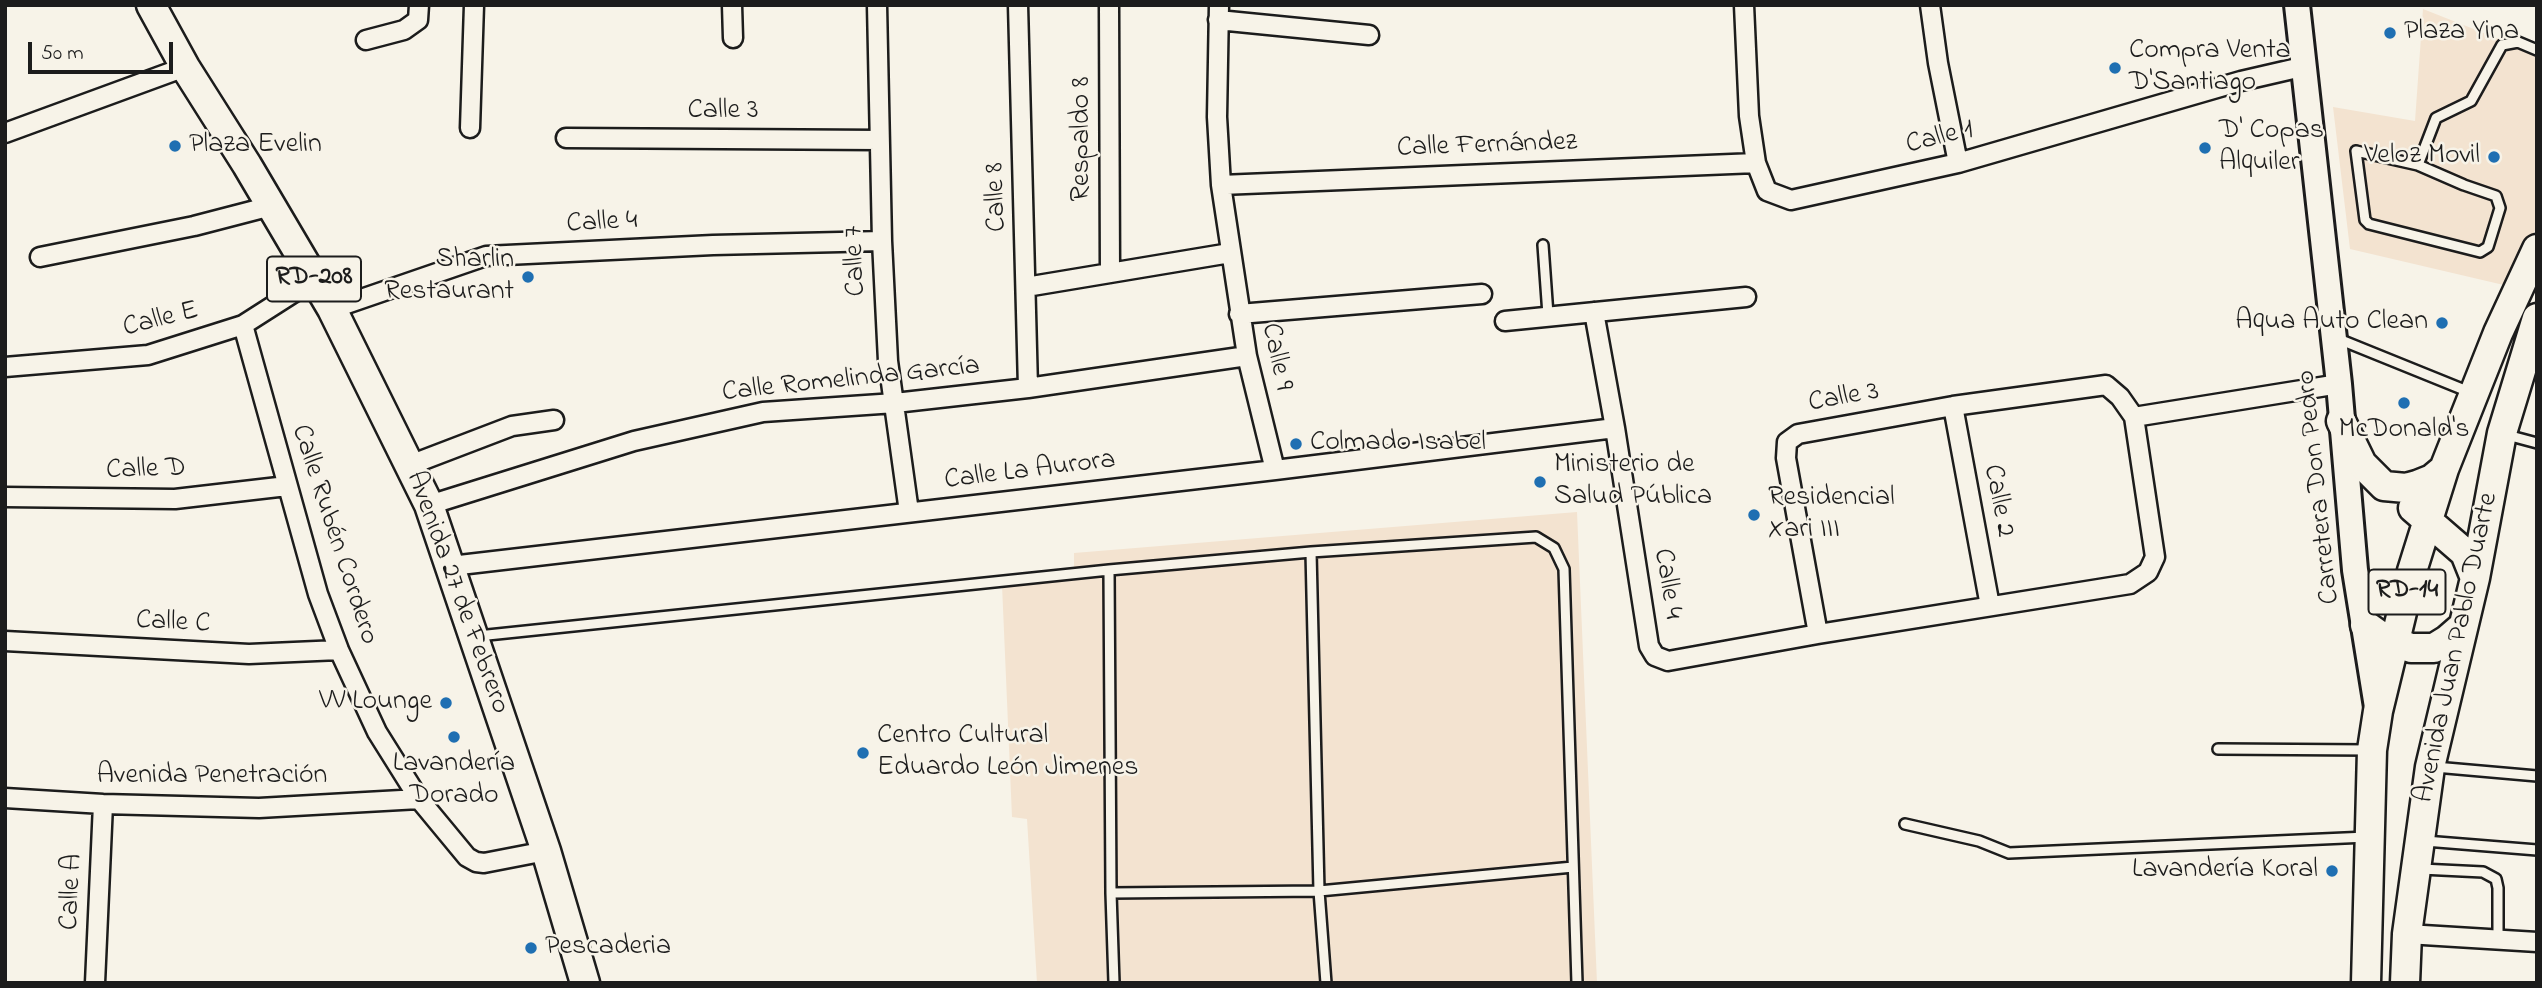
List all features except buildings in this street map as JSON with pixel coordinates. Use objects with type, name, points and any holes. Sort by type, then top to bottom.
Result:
[{"type":"main road","name":"Avenida 27 de Febrero","points":[[151,6],[332,309],[429,505],[546,852],[585,983]]},
{"type":"main road","name":"Avenida Juan Pablo Duarte","points":[[2366,983],[2368,837],[2372,750],[2378,711],[2412,571],[2444,469],[2532,259]]},
{"type":"main road","name":"Avenida Juan Pablo Duarte","points":[[2405,983],[2407,934],[2430,767],[2475,578],[2502,433],[2537,318]]},
{"type":"main road","points":[[2341,421],[2362,464],[2384,486],[2465,553],[2475,578]]},
{"type":"main road","points":[[2384,486],[2406,488],[2417,485],[2432,479],[2444,469]]},
{"type":"main road","points":[[2365,625],[2395,643],[2411,648],[2434,648],[2462,627]]},
{"type":"street","points":[[366,40],[404,30],[418,20],[419,5]]},
{"type":"street","points":[[470,128],[474,5]]},
{"type":"street","points":[[732,5],[733,38]]},
{"type":"street","name":"Calle 7","points":[[877,5],[882,241],[888,361],[909,512]]},
{"type":"street","name":"Calle 8","points":[[1018,5],[1028,388]]},
{"type":"street","name":"Respaldo 8","points":[[1109,5],[1110,273]]},
{"type":"street","name":"Calle 1","points":[[1744,5],[1749,116],[1756,163],[1767,191],[1791,200],[1958,163],[2241,81],[2306,66]]},
{"type":"street","points":[[1930,5],[1938,63],[1958,163]]},
{"type":"street","name":"Carretera Don Pedro","points":[[2297,5],[2306,66],[2339,384],[2355,570],[2378,711]]},
{"type":"street","points":[[1221,185],[1217,117],[1218,13],[1369,35]]},
{"type":"street","points":[[5,133],[186,67]]},
{"type":"street","name":"Calle 3","points":[[566,138],[880,140]]},
{"type":"street","name":"Calle Fernández","points":[[1221,185],[1756,163]]},
{"type":"street","name":"Calle 9","points":[[1221,185],[1239,314],[1275,470]]},
{"type":"street","points":[[40,257],[194,226],[271,206]]},
{"type":"street","name":"Calle 4","points":[[332,309],[486,256],[713,245],[882,241]]},
{"type":"street","points":[[1027,287],[1230,253]]},
{"type":"street","name":"Calle E","points":[[5,367],[148,355],[243,325],[314,279]]},
{"type":"street","points":[[1239,314],[1482,294]]},
{"type":"street","points":[[1505,321],[1746,297]]},
{"type":"street","name":"Calle 4","points":[[1594,312],[1649,646],[1656,656],[1668,661],[1818,634]]},
{"type":"street","name":"Calle Rubén Cordero","points":[[243,325],[318,594],[339,650],[377,732],[419,799],[467,857],[484,863],[546,852]]},
{"type":"street","name":"Calle Romelinda García","points":[[429,505],[634,441],[742,416],[1028,388],[1247,356]]},
{"type":"street","points":[[1818,634],[2130,584],[2148,572],[2155,557],[2134,417],[2339,384]]},
{"type":"street","name":"Calle 3","points":[[1818,634],[1786,458],[1787,442],[1798,434],[1953,406],[2106,385],[2120,397],[2134,417]]},
{"type":"street","name":"Calle 2","points":[[1953,406],[1990,606]]},
{"type":"street","points":[[410,465],[512,426],[554,420]]},
{"type":"street","name":"Calle La Aurora","points":[[451,566],[1615,428]]},
{"type":"street","name":"Calle D","points":[[5,498],[175,499],[287,486]]},
{"type":"street","name":"Calle C","points":[[5,641],[248,654],[339,650]]},
{"type":"street","name":"Avenida Penetración","points":[[5,798],[103,804],[259,808],[419,799]]},
{"type":"street","name":"Calle A","points":[[95,983],[103,804]]},
{"type":"street","points":[[2407,934],[2534,940]]},
{"type":"lane","points":[[2418,165],[2436,118],[2471,102],[2502,45],[2518,42],[2537,50]]},
{"type":"lane","points":[[2356,151],[2418,165],[2496,196],[2500,208],[2488,247],[2480,252],[2369,224],[2365,220],[2356,151]]},
{"type":"lane","points":[[1543,245],[1548,315]]},
{"type":"lane","points":[[2334,338],[2474,394]]},
{"type":"lane","points":[[2502,433],[2537,443]]},
{"type":"lane","points":[[474,637],[1110,570],[1311,552],[1536,537],[1554,548],[1564,569],[1577,983]]},
{"type":"lane","points":[[1311,552],[1319,891],[1326,983]]},
{"type":"lane","points":[[1110,570],[1111,893],[1114,983]]},
{"type":"lane","points":[[2218,749],[2372,750]]},
{"type":"lane","points":[[2430,767],[2537,776]]},
{"type":"lane","points":[[1905,824],[1979,841],[2009,853],[2368,837]]},
{"type":"lane","points":[[2420,841],[2537,850]]},
{"type":"lane","points":[[1111,893],[1319,891],[1573,867]]},
{"type":"lane","points":[[2416,869],[2483,872],[2496,879],[2498,940]]},
{"type":"shaded area","points":[[2423,9],[2537,54],[2537,226],[2508,286],[2350,249],[2333,107],[2415,121]]},
{"type":"shaded area","points":[[1577,512],[1597,983],[1037,983],[1027,819],[1012,817],[1002,585],[1074,581],[1074,553]]},
{"type":"place","name":"Plaza Yina","points":[[2390,33]]},
{"type":"place","name":"Compra Venta D'Santiago","points":[[2115,68]]},
{"type":"place","name":"Plaza Evelin","points":[[175,146]]},
{"type":"place","name":"D' Copas Alquiler","points":[[2205,148]]},
{"type":"place","name":"Veloz Movil","points":[[2494,157]]},
{"type":"place","name":"Sharlin Restaurant","points":[[528,277]]},
{"type":"place","name":"Aqua Auto Clean","points":[[2442,323]]},
{"type":"place","name":"McDonald's","points":[[2404,403]]},
{"type":"place","name":"Colmado Isabel","points":[[1296,444]]},
{"type":"place","name":"Ministerio de Salud Pública","points":[[1540,482]]},
{"type":"place","name":"Residencial Xari III","points":[[1754,515]]},
{"type":"place","name":"VV Lounge","points":[[446,703]]},
{"type":"place","name":"Lavandería Dorado","points":[[454,737]]},
{"type":"place","name":"Centro Cultural Eduardo León Jimenes","points":[[863,753]]},
{"type":"place","name":"Lavandería Koral","points":[[2332,871]]},
{"type":"place","name":"Pescaderia","points":[[531,948]]}]
